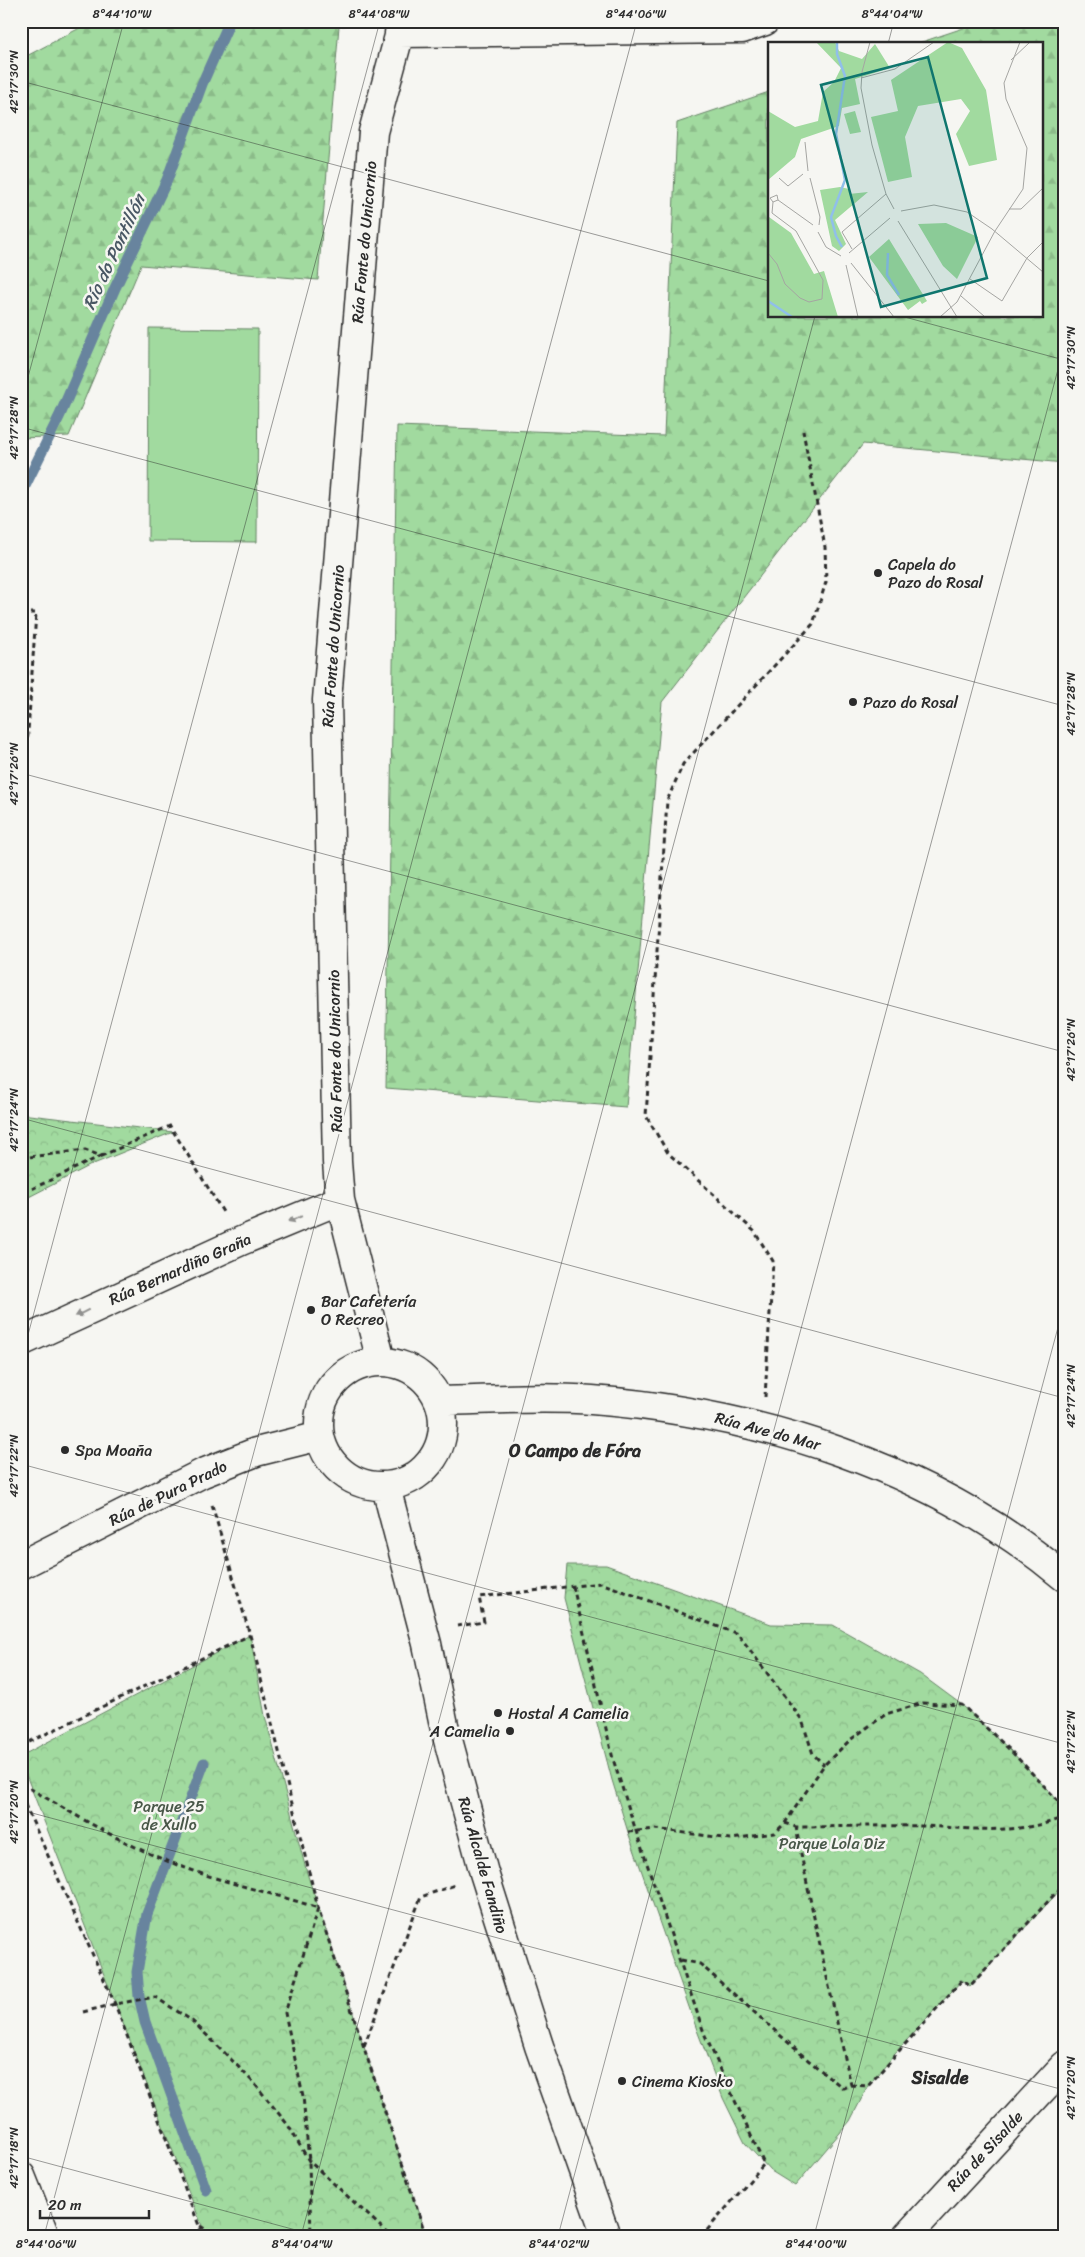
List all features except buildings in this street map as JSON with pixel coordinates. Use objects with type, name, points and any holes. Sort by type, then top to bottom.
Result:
[{"type":"street","points":[[401,27],[742,29],[765,21]]},
{"type":"street","name":"Rúa Fonte do Unicornio","points":[[381,1361],[340,1200],[337,1162],[327,700],[373,132],[401,27]]},
{"type":"street","name":"Rúa Bernardiño Graña","points":[[21,1342],[241,1241],[340,1200]]},
{"type":"street","points":[[381,1361],[400,1364],[417,1373],[430,1385],[440,1401],[444,1420],[442,1440],[434,1458],[422,1472],[405,1482],[386,1487],[368,1485],[351,1479],[336,1468],[326,1453],[320,1436],[319,1417],[323,1400],[333,1384],[346,1372],[363,1364],[381,1361]]},
{"type":"street","name":"Rúa Ave do Mar","points":[[440,1401],[590,1400],[686,1410],[763,1427],[829,1448],[894,1473],[1005,1533],[1064,1577]]},
{"type":"street","name":"Rúa de Pura Prado","points":[[21,1565],[203,1473],[256,1452],[320,1436]]},
{"type":"street","name":"Rúa Alcalde Fandiño","points":[[386,1487],[423,1630],[444,1725],[484,1873],[542,2055],[606,2236]]},
{"type":"street","name":"Rúa de Sisalde","points":[[917,2232],[1064,2066]]},
{"type":"street","points":[[21,2176],[45,2236]]},
{"type":"path","points":[[763,1427],[773,1261],[754,1232],[668,1153],[646,1116],[667,801],[683,764],[813,624],[826,582],[825,548],[803,430]]},
{"type":"path","points":[[21,613],[36,613],[21,836]]},
{"type":"path","points":[[21,1194],[170,1126],[241,1241]]},
{"type":"path","points":[[21,1158],[85,1150],[101,1156]]},
{"type":"path","points":[[203,1473],[250,1635],[318,1908],[426,2236]]},
{"type":"path","points":[[423,1630],[484,1622],[479,1597],[601,1583],[738,1634],[802,1720],[813,1754],[824,1765]]},
{"type":"path","points":[[573,1586],[612,1760],[704,2033],[764,2164],[702,2236]]},
{"type":"path","points":[[21,1746],[250,1635]]},
{"type":"path","points":[[628,1832],[655,1829],[731,1839],[775,1834],[824,1765],[850,1740],[886,1714],[924,1703],[962,1706],[1010,1750],[1064,1807]]},
{"type":"path","points":[[203,2236],[115,2004],[21,1794],[31,1789],[85,1821],[182,1867],[237,1886],[284,1896],[318,1908]]},
{"type":"path","points":[[785,1822],[796,1827],[922,1826],[1001,1831],[1044,1825],[1064,1817]]},
{"type":"path","points":[[796,1827],[813,1917],[826,1964],[851,2085]]},
{"type":"path","points":[[364,2046],[421,1897],[484,1873]]},
{"type":"path","points":[[680,1960],[700,1964],[808,2060],[843,2088],[851,2085],[868,2086],[962,1980],[970,1986],[1064,1884]]},
{"type":"path","points":[[311,2236],[309,2161],[303,2096],[285,2013],[318,1908]]},
{"type":"path","points":[[83,2012],[115,2004],[155,1998],[191,2020],[254,2083],[288,2125],[309,2161],[391,2236]]},
{"type":"path","points":[[199,2225],[217,2236]]},
{"type":"green space","points":[[93,21],[424,21],[339,26],[318,280],[141,265],[69,436],[21,438],[21,59]]},
{"type":"green space","points":[[984,21],[1064,21],[1064,463],[863,444],[662,702],[626,1107],[386,1088],[397,426],[664,436],[677,123],[768,92],[768,318],[1042,318],[1042,42],[922,42]]},
{"type":"green space","points":[[149,328],[258,329],[257,542],[148,541]]},
{"type":"green space","points":[[21,1114],[173,1132],[91,1165],[21,1201]]},
{"type":"green space","name":"Parque Lola Diz","points":[[567,1565],[606,1565],[771,1624],[833,1625],[920,1674],[962,1705],[1010,1750],[1064,1807],[1064,1886],[970,1986],[962,1980],[895,2053],[868,2086],[850,2121],[795,2186],[771,2171],[745,2143],[723,2098],[697,2030],[628,1832],[612,1780],[564,1598]]},
{"type":"green space","name":"Parque 25 de Xullo","points":[[250,1635],[265,1716],[307,1873],[426,2236],[206,2236],[21,1762],[21,1756]]},
{"type":"waterway","name":"Río do Pontillón","points":[[21,494],[60,415],[115,288],[167,180],[202,84],[230,21]]},
{"type":"waterway","points":[[204,1763],[147,1914],[137,1972],[139,1996],[145,2022],[206,2190]]},
{"type":"place","name":"Capela do Pazo do Rosal","points":[[878,573]]},
{"type":"place","name":"Pazo do Rosal","points":[[853,702]]},
{"type":"place","name":"Bar Cafetería O Recreo","points":[[311,1310]]},
{"type":"place","name":"Spa Moaña","points":[[65,1450]]},
{"type":"place","name":"Hostal A Camelia","points":[[498,1713]]},
{"type":"place","name":"A Camelia","points":[[510,1731]]},
{"type":"place","name":"Cinema Kiosko","points":[[622,2081]]},
{"type":"district","name":"O Campo de Fóra","points":[[575,1451]]},
{"type":"district","name":"Sisalde","points":[[940,2078]]}]
